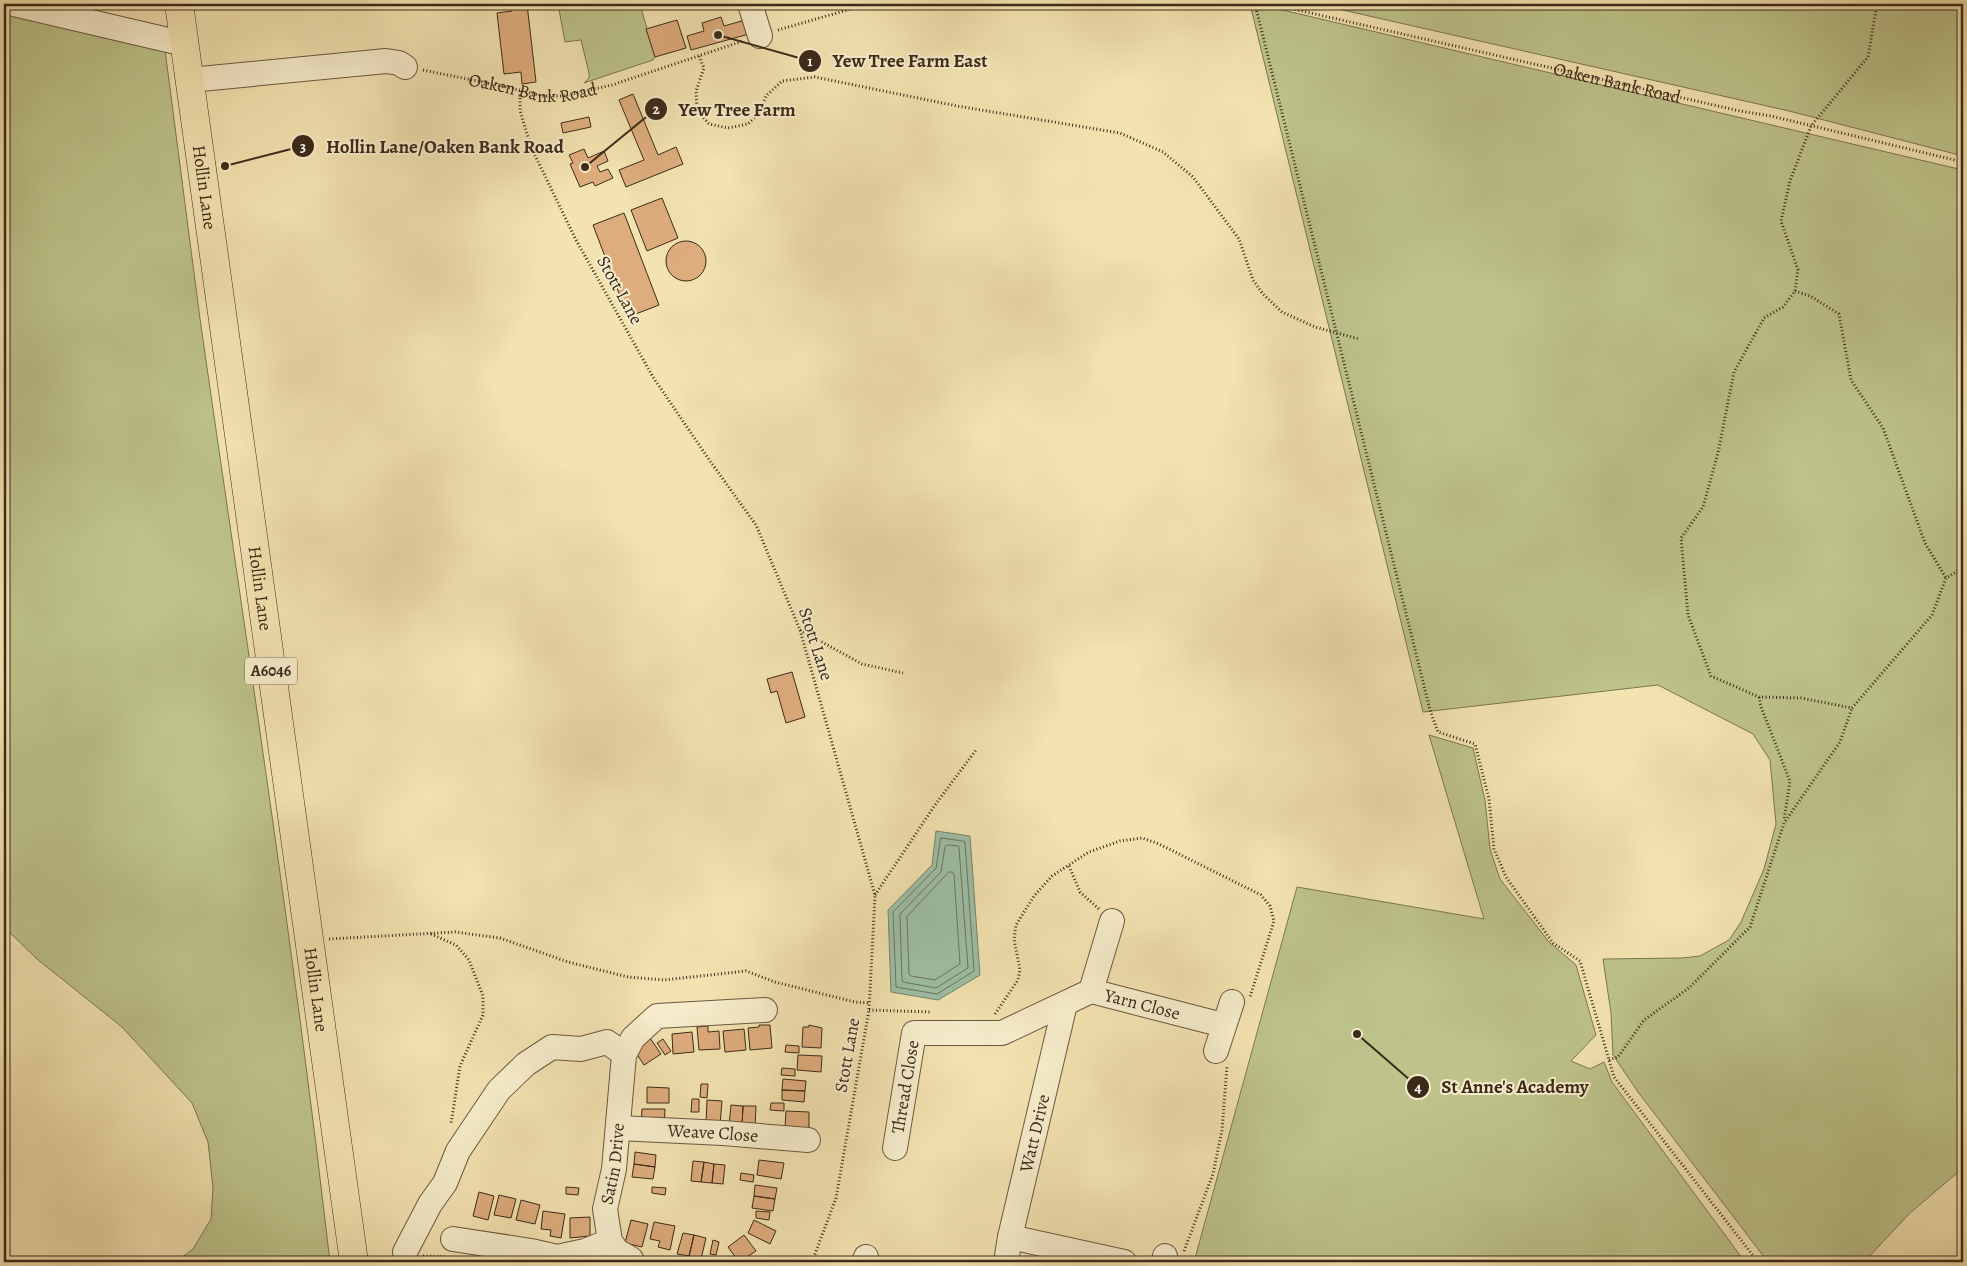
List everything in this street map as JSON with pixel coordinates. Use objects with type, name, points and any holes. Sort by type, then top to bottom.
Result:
[{"type":"main road","name":"Hollin Lane","points":[[180,4],[354,1262]]},
{"type":"street","points":[[14,4],[185,44]]},
{"type":"street","points":[[750,4],[760,36]]},
{"type":"street","points":[[190,80],[386,61],[399,63],[405,67]]},
{"type":"street","points":[[1091,991],[1112,921]]},
{"type":"street","name":"Yarn Close","points":[[1066,1004],[1091,991],[1223,1025]]},
{"type":"street","points":[[1216,1051],[1232,1002]]},
{"type":"street","name":"Satin Drive","points":[[610,1241],[604,1209],[614,1169],[624,1054],[633,1038],[657,1016],[722,1003],[765,1010]]},
{"type":"street","name":"Thread Close","points":[[895,1148],[914,1033],[1002,1033],[1066,1004]]},
{"type":"street","name":"Watt Drive","points":[[1006,1262],[1010,1237],[1066,1004]]},
{"type":"street","points":[[412,1250],[430,1204],[445,1183],[454,1141],[499,1090],[526,1064],[552,1047],[581,1049],[607,1042],[624,1054]]},
{"type":"street","name":"Weave Close","points":[[618,1128],[723,1133],[808,1140]]},
{"type":"street","points":[[1010,1237],[1124,1262]]},
{"type":"street","points":[[453,1239],[557,1257],[585,1251],[610,1241],[618,1251],[635,1261]]},
{"type":"path","name":"Oaken Bank Road","points":[[405,67],[507,86],[542,96],[563,96],[587,92],[760,36],[868,4]]},
{"type":"path","points":[[1255,4],[1430,710],[1438,732],[1475,744],[1489,799],[1494,849],[1506,877],[1553,943],[1580,961],[1614,1077],[1758,1262]]},
{"type":"path","name":"Oaken Bank Road","points":[[1271,4],[1963,162]]},
{"type":"path","points":[[1852,708],[1801,698],[1759,697],[1712,676],[1688,616],[1681,538],[1703,507],[1718,453],[1734,372],[1764,318],[1783,307],[1795,290],[1798,270],[1781,221],[1790,180],[1811,126],[1868,57],[1878,4]]},
{"type":"path","points":[[1954,4],[1963,9]]},
{"type":"path","points":[[699,56],[704,68],[696,91],[697,110],[709,124],[728,128],[748,124],[760,112],[766,96],[782,82],[815,77],[958,106],[1120,133],[1163,152],[1193,177],[1239,239],[1253,280],[1263,294],[1282,312],[1316,328],[1359,339]]},
{"type":"path","name":"Stott Lane","points":[[520,91],[520,110],[530,145],[576,240],[653,377],[756,525],[800,630],[875,896],[869,1002],[836,1198],[813,1261]]},
{"type":"path","points":[[1795,290],[1810,296],[1839,314],[1851,380],[1883,428],[1925,543],[1946,578]]},
{"type":"path","points":[[1784,823],[1840,742],[1852,708],[1932,616],[1946,578],[1963,568]]},
{"type":"path","points":[[800,630],[862,664],[903,672]]},
{"type":"path","points":[[1609,1060],[1618,1057],[1644,1020],[1690,988],[1750,927],[1784,823],[1790,781],[1761,707],[1759,697]]},
{"type":"path","points":[[875,896],[935,805],[976,750]]},
{"type":"path","points":[[1069,866],[1080,892],[1112,921]]},
{"type":"path","points":[[326,939],[455,932],[500,938],[568,962],[628,977],[664,980],[746,971],[775,982],[855,1002],[869,1002]]},
{"type":"path","points":[[431,934],[456,945],[469,960],[483,996],[483,1015],[460,1066],[454,1141]]},
{"type":"path","points":[[1165,1259],[1183,1253],[1214,1174],[1222,1130],[1228,1060],[1216,1051]]},
{"type":"path","points":[[412,1250],[422,1256],[445,1257],[445,1262]]},
{"type":"path","points":[[782,1262],[802,1258],[820,1262]]},
{"type":"shaded area","points":[[558,4],[640,4],[655,57],[653,60],[584,83],[589,78],[589,73],[581,40],[565,42]]},
{"type":"shaded area","points":[[1250,4],[1257,4],[1963,170],[1963,1168],[1910,1213],[1864,1262],[1768,1262],[1638,1092],[1613,1055],[1611,1013],[1603,959],[1700,956],[1729,940],[1741,922],[1764,869],[1776,824],[1770,760],[1753,734],[1658,685],[1423,712]]},
{"type":"shaded area","points":[[1316,4],[1963,4],[1963,156],[1789,111]]},
{"type":"shaded area","points":[[4,9],[165,50],[200,319],[285,908],[330,1262],[175,1262],[193,1249],[211,1219],[213,1188],[208,1142],[192,1103],[122,1027],[37,959],[4,927]]},
{"type":"shaded area","points":[[1429,735],[1473,748],[1485,800],[1490,849],[1500,879],[1549,942],[1576,965],[1596,1035],[1571,1061],[1590,1069],[1604,1062],[1612,1082],[1745,1262],[1635,1262],[1623,1256],[1620,1262],[1194,1262],[1297,887],[1484,919]]},
{"type":"water","points":[[936,831],[970,836],[980,975],[938,1000],[891,992],[888,910],[932,865]]},
{"type":"building","points":[[511,4],[527,4],[536,82],[522,84],[521,72],[504,74],[497,13],[512,11]]},
{"type":"building","points":[[721,17],[724,26],[745,20],[749,34],[691,50],[687,36],[704,31],[702,23]]},
{"type":"building","points":[[677,20],[686,48],[655,57],[646,29]]},
{"type":"building","points":[[633,94],[658,155],[676,147],[683,164],[626,187],[619,170],[644,160],[619,100]]},
{"type":"building","points":[[589,117],[591,127],[563,133],[561,123]]},
{"type":"building","points":[[584,149],[588,158],[604,151],[608,161],[597,166],[600,172],[608,169],[613,178],[595,186],[593,182],[580,187],[570,164],[573,163],[569,155]]},
{"type":"building","points":[[662,198],[678,238],[647,251],[631,210]]},
{"type":"building","points":[[624,213],[659,305],[628,317],[593,225]]},
{"type":"building","points":[[686,241],[700,247],[706,261],[700,275],[686,281],[672,275],[666,261],[672,247]]},
{"type":"building","points":[[792,672],[805,717],[786,723],[777,691],[771,693],[767,679]]},
{"type":"building","points":[[759,1025],[770,1025],[772,1048],[750,1050],[748,1028],[759,1027]]},
{"type":"building","points":[[809,1025],[822,1028],[821,1048],[802,1047],[803,1027],[809,1027]]},
{"type":"building","points":[[708,1026],[708,1032],[719,1031],[720,1049],[699,1050],[697,1027]]},
{"type":"building","points":[[744,1029],[746,1050],[725,1052],[723,1031]]},
{"type":"building","points":[[692,1032],[694,1052],[673,1054],[672,1034]]},
{"type":"building","points":[[650,1038],[661,1054],[644,1065],[634,1050]]},
{"type":"building","points":[[663,1039],[671,1051],[665,1055],[657,1043]]},
{"type":"building","points":[[786,1045],[799,1046],[799,1053],[785,1052]]},
{"type":"building","points":[[798,1055],[822,1056],[821,1072],[797,1070]]},
{"type":"building","points":[[782,1068],[795,1069],[795,1076],[781,1075]]},
{"type":"building","points":[[783,1079],[806,1081],[805,1091],[782,1090]]},
{"type":"building","points":[[701,1084],[708,1084],[707,1098],[700,1097]]},
{"type":"building","points":[[647,1087],[669,1088],[669,1103],[647,1103]]},
{"type":"building","points":[[782,1090],[805,1091],[804,1102],[782,1100]]},
{"type":"building","points":[[692,1099],[699,1099],[699,1112],[691,1112]]},
{"type":"building","points":[[707,1100],[722,1101],[720,1125],[706,1124]]},
{"type":"building","points":[[771,1103],[784,1103],[784,1111],[770,1110]]},
{"type":"building","points":[[731,1105],[743,1106],[742,1126],[729,1126]]},
{"type":"building","points":[[743,1106],[756,1106],[755,1127],[742,1126]]},
{"type":"building","points":[[642,1109],[665,1109],[664,1126],[641,1125]]},
{"type":"building","points":[[786,1111],[809,1112],[809,1128],[785,1127]]},
{"type":"building","points":[[635,1152],[656,1155],[655,1167],[634,1164]]},
{"type":"building","points":[[759,1160],[784,1163],[781,1179],[757,1175]]},
{"type":"building","points":[[693,1161],[704,1162],[701,1182],[691,1181]]},
{"type":"building","points":[[704,1162],[714,1164],[712,1183],[701,1182]]},
{"type":"building","points":[[634,1164],[655,1167],[653,1179],[632,1177]]},
{"type":"building","points":[[714,1164],[725,1165],[723,1184],[712,1183]]},
{"type":"building","points":[[741,1173],[754,1175],[753,1182],[740,1180]]},
{"type":"building","points":[[755,1185],[777,1188],[775,1199],[754,1196]]},
{"type":"building","points":[[566,1187],[579,1188],[578,1195],[566,1194]]},
{"type":"building","points":[[652,1187],[666,1188],[665,1195],[652,1193]]},
{"type":"building","points":[[479,1192],[494,1196],[488,1220],[473,1216]]},
{"type":"building","points":[[499,1195],[516,1199],[511,1218],[494,1215]]},
{"type":"building","points":[[754,1196],[775,1199],[773,1211],[752,1208]]},
{"type":"building","points":[[521,1200],[540,1205],[535,1224],[516,1220]]},
{"type":"building","points":[[543,1211],[565,1214],[561,1238],[550,1236],[551,1230],[541,1229]]},
{"type":"building","points":[[756,1211],[770,1212],[769,1220],[756,1218]]},
{"type":"building","points":[[590,1217],[590,1236],[570,1238],[570,1218]]},
{"type":"building","points":[[631,1220],[648,1224],[642,1247],[625,1243]]},
{"type":"building","points":[[754,1220],[776,1231],[770,1244],[748,1233]]},
{"type":"building","points":[[654,1222],[675,1226],[670,1250],[658,1247],[660,1241],[650,1239]]},
{"type":"building","points":[[683,1233],[694,1235],[689,1256],[677,1254]]},
{"type":"building","points":[[694,1235],[706,1238],[701,1259],[689,1256]]},
{"type":"building","points":[[744,1235],[756,1251],[739,1262],[728,1247]]},
{"type":"building","points":[[713,1240],[719,1242],[716,1255],[710,1254]]},
{"type":"place","name":"Yew Tree Farm East","points":[[718,35]]},
{"type":"place","name":"Hollin Lane/Oaken Bank Road","points":[[225,166]]},
{"type":"place","name":"Yew Tree Farm","points":[[585,167]]},
{"type":"place","name":"St Anne's Academy","points":[[1357,1034]]}]
